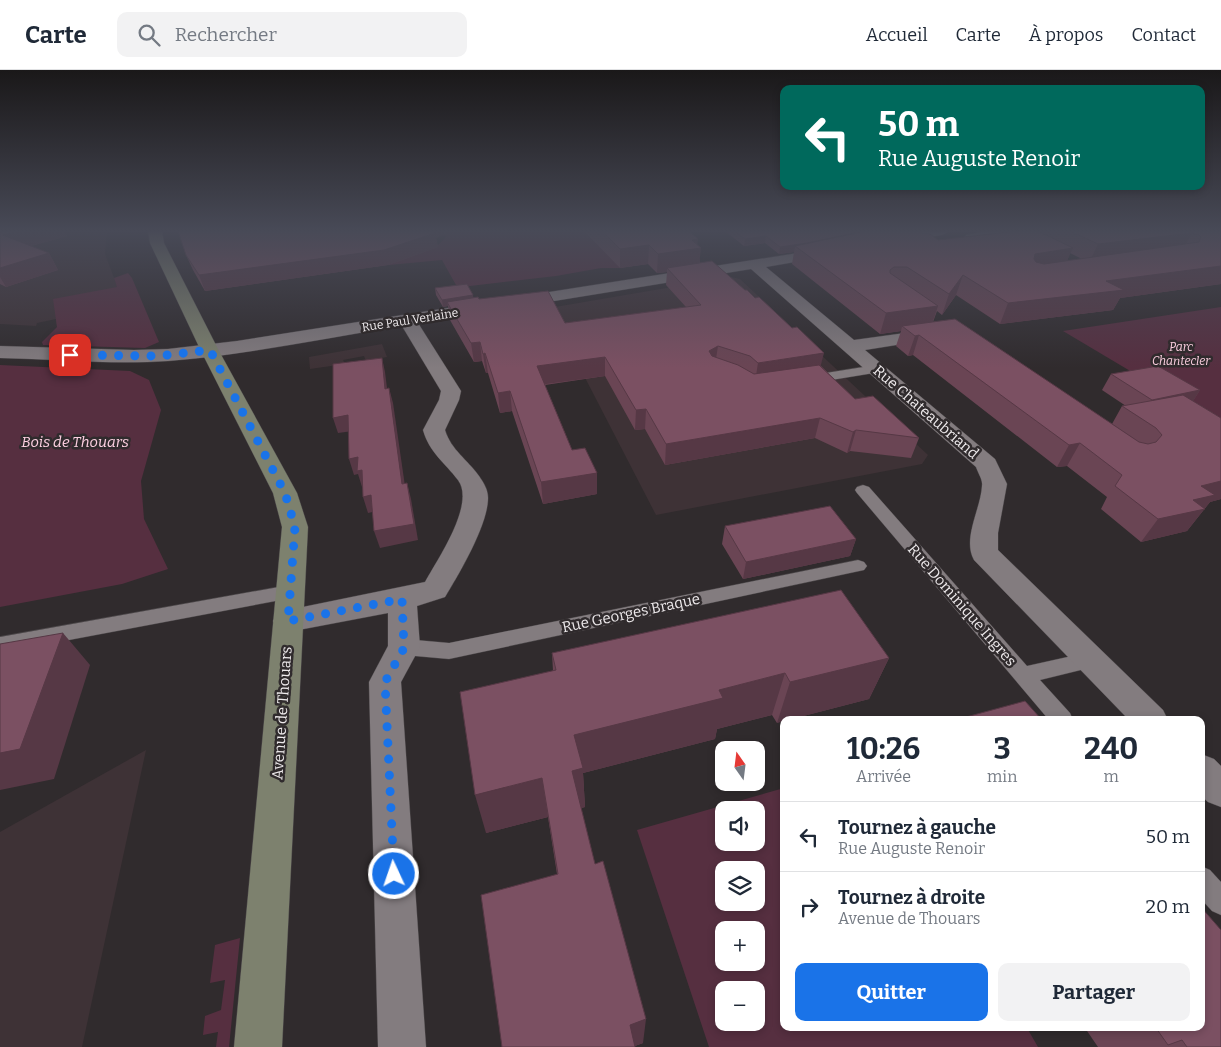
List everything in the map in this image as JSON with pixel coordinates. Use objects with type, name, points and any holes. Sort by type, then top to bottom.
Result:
[{"type":"street","name":"Avenue de Thouars","points":[[174,277],[285,493],[295,527],[258,1047]]},
{"type":"street","name":"Rue Paul Verlaine","points":[[0,352],[134,356],[210,350],[676,277]]},
{"type":"street","name":"Rue Chateaubriand","points":[[769,277],[987,464],[995,484],[985,533],[984,553],[1146,716]]},
{"type":"street","points":[[851,346],[953,331],[931,316]]},
{"type":"street","points":[[289,607],[402,599],[435,590],[468,523],[475,502],[475,491],[471,481],[437,443],[434,430],[449,400],[450,391],[407,320]]},
{"type":"street","points":[[402,599],[404,648],[385,682],[402,1047]]},
{"type":"street","points":[[1205,775],[1221,790]]},
{"type":"lane","points":[[798,381],[876,369]]},
{"type":"lane","name":"Rue Dominique Ingres","points":[[863,490],[1059,716]]},
{"type":"lane","name":"Rue Georges Braque","points":[[404,648],[449,651],[858,566]]},
{"type":"lane","points":[[0,645],[289,607]]},
{"type":"lane","points":[[1023,675],[1090,660]]},
{"type":"lane","points":[[1205,884],[1221,902]]},
{"type":"shaded area","points":[[0,277],[114,277],[125,307],[57,327],[56,319],[37,323],[36,326],[0,324]]},
{"type":"shaded area","points":[[731,277],[740,279],[928,455],[922,464],[656,515],[549,308]]},
{"type":"shaded area","points":[[382,344],[387,357],[366,361],[364,356],[343,360],[345,364],[310,369],[309,357]]},
{"type":"shaded area","points":[[146,750],[82,1047],[0,1047],[0,832]]},
{"type":"green space","points":[[451,277],[551,277],[470,286],[456,285]]},
{"type":"green space","points":[[114,278],[132,278],[159,342],[145,348],[43,345],[42,342],[57,327],[53,299],[117,287]]},
{"type":"green space","name":"Parc Chantecler","points":[[1221,307],[1221,425],[1063,331]]},
{"type":"green space","name":"Bois de Thouars","points":[[0,365],[130,371],[149,380],[161,410],[141,481],[144,519],[168,569],[122,584],[0,607]]},
{"type":"green space","points":[[780,789],[780,1031],[1029,1031],[1038,1047],[709,1047],[637,830],[715,808],[715,851],[765,851],[765,801],[738,801]]},
{"type":"green space","points":[[240,938],[229,1047],[216,1047],[218,1032],[203,1035],[205,1016],[221,1010],[225,980],[210,983],[215,945]]},
{"type":"building","points":[[675,277],[730,277],[755,298],[759,297],[792,328],[797,327],[824,353],[758,363],[750,356],[718,346],[709,351],[712,356],[738,365],[754,374],[819,365],[855,399],[873,396],[919,438],[856,430],[853,432],[820,418],[666,444],[646,409],[636,410],[605,357],[537,366],[572,450],[585,448],[597,473],[541,482],[510,391],[498,393],[480,342],[471,343],[447,302],[478,297],[479,299],[548,291],[565,323],[701,305]]},
{"type":"building","points":[[837,277],[895,277],[938,306],[886,313]]},
{"type":"building","points":[[922,277],[962,277],[949,294]]},
{"type":"building","points":[[966,277],[1140,277],[1106,281],[1124,290],[1008,303]]},
{"type":"building","points":[[467,284],[473,295],[442,300],[435,288]]},
{"type":"building","points":[[955,319],[1139,442],[1148,444],[1156,442],[1162,435],[1156,428],[1122,406],[1183,395],[1221,418],[1221,481],[1201,486],[1215,495],[1193,500],[1205,509],[1158,519],[1115,486],[1122,475],[1080,443],[1069,445],[919,335],[915,336],[902,326]]},
{"type":"building","points":[[382,358],[385,389],[389,388],[402,484],[407,483],[414,524],[374,531],[371,495],[363,497],[362,470],[357,471],[358,457],[349,459],[348,415],[333,418],[333,364]]},
{"type":"building","points":[[1158,366],[1200,390],[1152,400],[1111,374]]},
{"type":"building","points":[[830,506],[856,539],[746,562],[725,526]]},
{"type":"building","points":[[841,590],[889,658],[790,682],[785,673],[719,690],[723,698],[574,735],[583,768],[572,771],[595,864],[603,861],[646,1019],[630,1025],[635,1047],[502,1047],[481,895],[558,874],[542,778],[475,795],[460,692],[556,670],[552,653]]},
{"type":"building","points":[[63,633],[20,749],[0,753],[0,644]]},
{"type":"building","points":[[1025,701],[1038,716],[970,716]]},
{"type":"building","points":[[1205,912],[1221,930],[1221,1047],[1187,1047],[1182,1040],[1168,1045],[1158,1031],[1205,1031]]},
{"type":"route","points":[[70,355],[159,356],[210,350],[285,493],[295,527],[288,621],[402,599],[404,648],[385,682],[394,874]]}]
